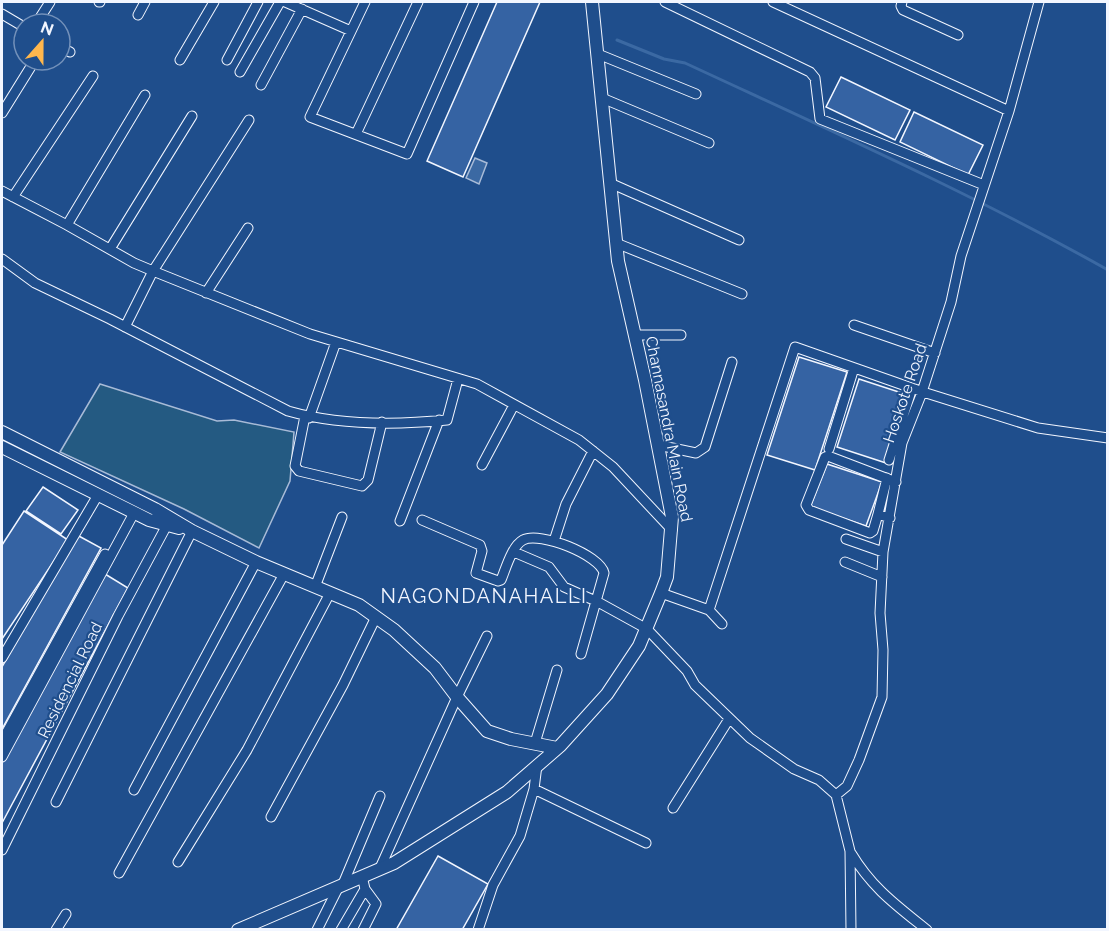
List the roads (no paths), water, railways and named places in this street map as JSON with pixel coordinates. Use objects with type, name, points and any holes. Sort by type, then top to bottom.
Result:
[{"type":"street","points":[[138,15],[145,2]]},
{"type":"street","points":[[180,60],[214,2]]},
{"type":"street","points":[[227,60],[258,2]]},
{"type":"street","points":[[240,72],[280,2]]},
{"type":"street","points":[[285,2],[351,31]]},
{"type":"street","points":[[365,2],[310,117],[407,153],[474,2]]},
{"type":"street","points":[[356,134],[418,2]]},
{"type":"street","name":"Channasandra Main Road","points":[[238,930],[258,925],[341,885],[363,883],[380,868],[394,863],[507,792],[557,748],[607,694],[639,646],[661,593],[667,577],[672,517],[618,261],[592,2]]},
{"type":"street","points":[[665,2],[810,72],[815,78],[820,119],[984,185]]},
{"type":"street","points":[[773,2],[1010,111]]},
{"type":"street","points":[[902,2],[903,10],[958,35]]},
{"type":"street","name":"Hoskote Road","points":[[836,795],[847,786],[882,697],[883,650],[880,613],[883,552],[890,518],[892,480],[902,443],[935,354],[951,302],[961,256],[1010,111],[1039,2]]},
{"type":"street","points":[[261,85],[302,9]]},
{"type":"street","points":[[598,54],[696,94]]},
{"type":"street","points":[[2,113],[28,72]]},
{"type":"street","points":[[13,197],[93,76]]},
{"type":"street","points":[[67,225],[145,95]]},
{"type":"street","points":[[602,98],[709,143]]},
{"type":"street","points":[[110,249],[192,116]]},
{"type":"street","points":[[125,327],[153,272],[249,120]]},
{"type":"street","points":[[610,183],[739,240]]},
{"type":"street","points":[[2,190],[153,272],[310,334],[477,384],[579,440],[613,467],[672,530]]},
{"type":"street","points":[[206,292],[248,228]]},
{"type":"street","points":[[616,243],[742,294]]},
{"type":"street","points":[[2,259],[34,284],[125,327],[288,411],[307,417],[382,422],[447,420],[458,379]]},
{"type":"street","points":[[854,325],[935,354]]},
{"type":"street","points":[[635,335],[681,335]]},
{"type":"street","points":[[336,342],[307,417],[295,466],[299,471],[362,486],[368,480],[382,422]]},
{"type":"street","points":[[710,610],[795,347],[922,392],[1038,428],[1107,438]]},
{"type":"street","points":[[658,445],[696,453],[705,447],[732,362]]},
{"type":"street","points":[[829,449],[854,368]]},
{"type":"street","points":[[889,460],[912,388]]},
{"type":"street","points":[[482,465],[514,405]]},
{"type":"street","points":[[400,521],[439,420]]},
{"type":"street","points":[[2,432],[155,509],[192,531],[256,562],[359,606],[394,630],[435,668],[487,731],[511,739],[557,748]]},
{"type":"street","points":[[2,447],[149,520],[192,531]]},
{"type":"street","points":[[554,541],[566,504],[592,451]]},
{"type":"street","points":[[828,456],[892,480],[873,531],[870,533],[809,510],[806,505],[825,457],[828,456]]},
{"type":"street","points":[[2,658],[98,495]]},
{"type":"street","points":[[2,741],[132,512]]},
{"type":"street","name":"Residencial Road","points":[[2,757],[132,512]]},
{"type":"street","points":[[878,514],[890,518]]},
{"type":"street","points":[[315,587],[342,517]]},
{"type":"street","points":[[422,520],[480,545],[482,551],[476,573],[498,581],[501,580],[519,543],[525,538],[534,537],[554,541],[599,563],[604,573],[598,602],[581,654]]},
{"type":"street","name":"Residencial Road","points":[[2,850],[118,615],[166,525]]},
{"type":"street","points":[[56,802],[192,531]]},
{"type":"street","points":[[846,538],[883,552]]},
{"type":"street","points":[[514,552],[546,565],[562,586],[598,602],[647,629],[687,671],[695,685],[750,738],[794,769],[819,780],[836,795],[850,851],[851,930]]},
{"type":"street","points":[[134,790],[256,562]]},
{"type":"street","points":[[844,562],[882,578]]},
{"type":"street","points":[[119,873],[284,574]]},
{"type":"street","points":[[178,862],[247,750],[330,593]]},
{"type":"street","points":[[661,593],[710,610],[722,624]]},
{"type":"street","points":[[271,817],[343,685],[376,617]]},
{"type":"street","points":[[380,868],[487,636]]},
{"type":"street","points":[[535,743],[557,670]]},
{"type":"street","points":[[673,808],[729,719]]},
{"type":"street","points":[[478,930],[493,885],[520,836],[534,789],[537,765]]},
{"type":"street","points":[[534,789],[646,843]]},
{"type":"street","points":[[316,930],[341,885],[380,796]]},
{"type":"street","points":[[850,851],[864,875],[892,903],[927,930]]},
{"type":"street","points":[[341,930],[363,883]]},
{"type":"street","points":[[363,883],[376,904],[363,930]]},
{"type":"street","points":[[56,930],[66,914]]},
{"type":"waterway","points":[[617,40],[664,59],[685,63],[845,137],[1004,214],[1108,270]]},
{"type":"district","name":"NAGONDANAHALLI","points":[[484,596]]}]
